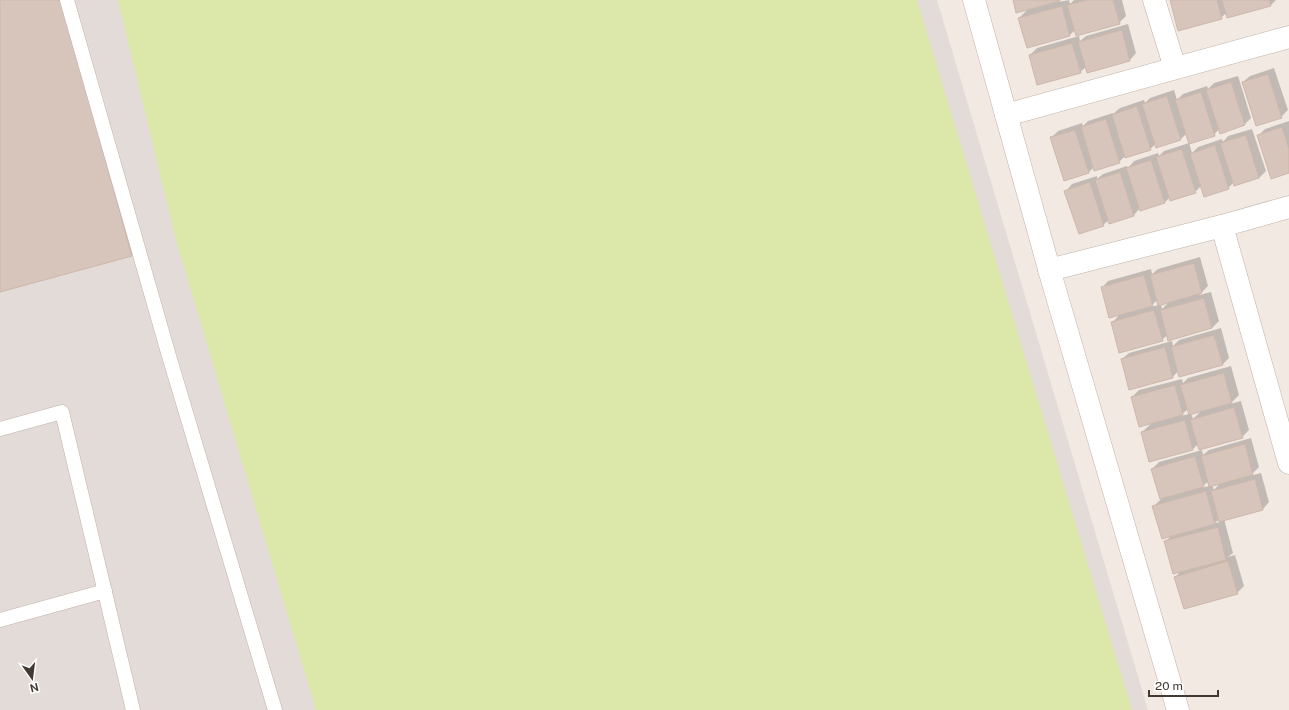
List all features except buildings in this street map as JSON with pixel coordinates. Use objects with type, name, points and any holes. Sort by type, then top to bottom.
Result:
[{"type":"street","points":[[974,0],[1049,270],[1178,710]]},
{"type":"street","points":[[1154,0],[1175,68]]},
{"type":"street","points":[[1006,115],[1289,37]]},
{"type":"street","points":[[1049,270],[1222,226],[1289,207]]},
{"type":"street","points":[[1222,226],[1289,463]]},
{"type":"lane","points":[[67,0],[274,710]]},
{"type":"lane","points":[[0,429],[62,412],[133,710]]},
{"type":"lane","points":[[0,620],[105,591]]},
{"type":"shaded area","points":[[0,0],[937,0],[1148,710],[0,710]]},
{"type":"green space","points":[[118,0],[917,0],[1132,710],[316,710],[176,240]]}]
